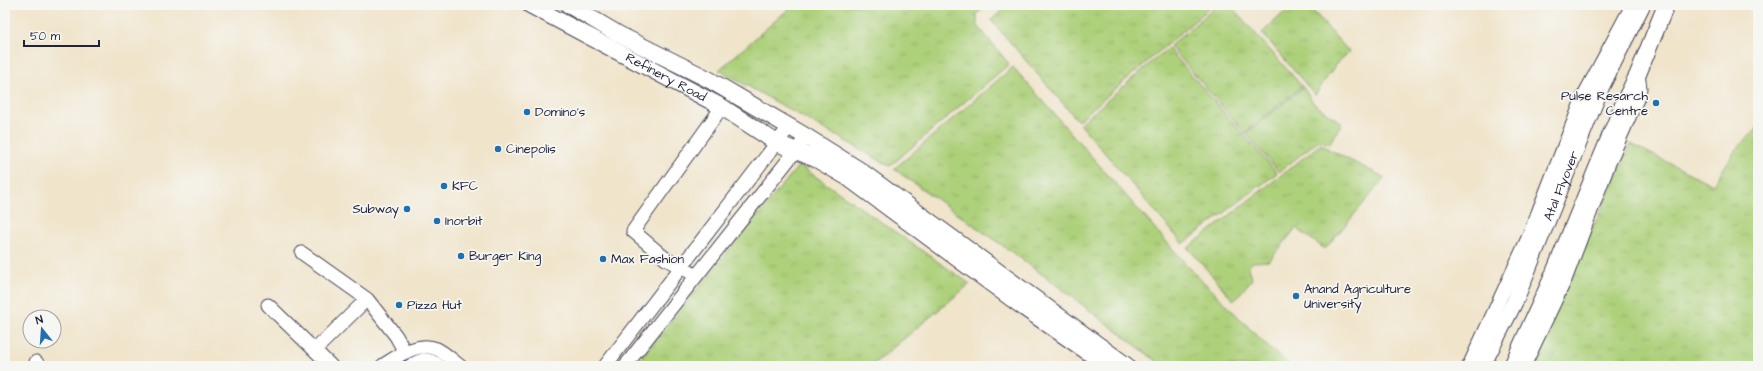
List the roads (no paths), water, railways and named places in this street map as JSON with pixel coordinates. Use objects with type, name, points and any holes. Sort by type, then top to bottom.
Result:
[{"type":"main road","name":"Refinery Road","points":[[569,5],[618,34],[708,79],[807,137],[858,169],[1088,345]]},
{"type":"main road","name":"Atal Flyover","points":[[1512,366],[1551,280],[1666,5]]},
{"type":"main road","name":"Atal Flyover","points":[[1482,366],[1515,301],[1601,87],[1642,6]]},
{"type":"main road","name":"Refinery Road","points":[[537,7],[722,107],[777,143],[816,159],[847,177],[1023,307],[1088,345]]},
{"type":"main road","points":[[1088,345],[1108,366]]},
{"type":"main road","points":[[1088,345],[1127,366]]},
{"type":"street","points":[[1469,366],[1528,238],[1584,95],[1629,11],[1642,6]]},
{"type":"street","points":[[1524,366],[1565,280],[1609,164],[1638,97],[1640,88],[1638,74]]},
{"type":"street","points":[[697,275],[666,259],[633,231],[722,107]]},
{"type":"street","points":[[605,366],[682,268],[789,127]]},
{"type":"street","points":[[625,366],[798,151],[807,137]]},
{"type":"street","points":[[302,254],[367,299],[396,336],[405,352]]},
{"type":"street","points":[[315,350],[367,299]]},
{"type":"street","points":[[268,305],[331,366]]},
{"type":"street","points":[[382,366],[405,352],[422,347],[430,347],[441,352],[460,366]]},
{"type":"street","points":[[410,366],[421,360],[429,360],[439,366]]},
{"type":"place","name":"Pulse Resarch Centre","points":[[1656,103]]},
{"type":"place","name":"Domino's","points":[[527,112]]},
{"type":"place","name":"Cinepolis","points":[[498,149]]},
{"type":"place","name":"KFC","points":[[444,186]]},
{"type":"place","name":"Subway","points":[[407,209]]},
{"type":"place","name":"Inorbit","points":[[437,221]]},
{"type":"place","name":"Burger King","points":[[461,256]]},
{"type":"place","name":"Max Fashion","points":[[603,259]]},
{"type":"place","name":"Anand Agriculture University","points":[[1296,296]]},
{"type":"place","name":"Pizza Hut","points":[[399,305]]}]
